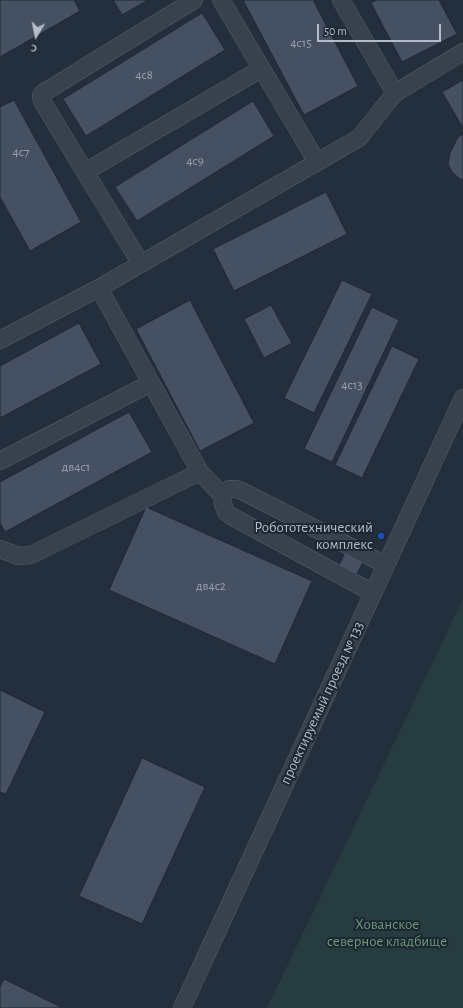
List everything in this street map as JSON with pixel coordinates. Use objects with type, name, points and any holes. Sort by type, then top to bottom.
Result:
[{"type":"street","points":[[141,264],[42,101],[41,96],[43,93],[194,0]]},
{"type":"street","points":[[220,0],[317,162]]},
{"type":"street","points":[[341,0],[394,93]]},
{"type":"street","points":[[0,340],[99,288],[358,138],[394,93],[463,52]]},
{"type":"street","points":[[85,172],[261,69]]},
{"type":"street","points":[[99,288],[200,472],[222,495],[226,512],[373,593]]},
{"type":"street","points":[[0,461],[152,383]]},
{"type":"street","name":"проектируемый проезд № 133","points":[[182,1008],[463,398]]},
{"type":"street","points":[[0,549],[18,556],[31,555],[200,472]]},
{"type":"street","points":[[222,495],[229,489],[242,491],[386,565]]},
{"type":"green space","name":"Хованское северное кладбище","points":[[463,599],[463,1008],[267,1008]]},
{"type":"building","points":[[0,0],[74,0],[80,11],[0,57]]},
{"type":"building","points":[[113,0],[148,0],[122,15]]},
{"type":"building","points":[[243,0],[313,0],[358,86],[304,115]]},
{"type":"building","points":[[376,0],[439,0],[457,34],[402,62],[371,3]]},
{"type":"building","points":[[202,13],[225,50],[86,136],[63,99]]},
{"type":"building","points":[[463,80],[463,128],[442,92]]},
{"type":"building","points":[[14,100],[81,222],[30,251],[0,197],[0,107]]},
{"type":"building","points":[[253,101],[274,136],[137,221],[115,187]]},
{"type":"building","points":[[463,134],[463,180],[452,172],[448,164],[450,153],[458,137]]},
{"type":"building","points":[[326,192],[347,234],[234,291],[213,249]]},
{"type":"building","points":[[342,280],[372,294],[314,413],[284,398]]},
{"type":"building","points":[[190,300],[254,423],[200,451],[136,329]]},
{"type":"building","points":[[271,305],[292,343],[264,358],[244,319]]},
{"type":"building","points":[[372,307],[399,320],[332,462],[304,449]]},
{"type":"building","points":[[79,323],[101,364],[0,418],[0,366]]},
{"type":"building","points":[[392,346],[419,359],[362,478],[335,465]]},
{"type":"building","points":[[129,412],[152,452],[5,532],[0,523],[0,482]]},
{"type":"building","points":[[146,507],[312,581],[275,664],[109,590]]},
{"type":"building","points":[[347,549],[365,558],[355,578],[337,569]]},
{"type":"building","points":[[0,690],[45,712],[6,794],[0,792]]},
{"type":"building","points":[[142,758],[205,787],[142,924],[79,896]]},
{"type":"building","points":[[4,979],[61,1008],[0,1008],[0,987]]},
{"type":"place","name":"Робототехнический комплекс","points":[[381,536]]}]
